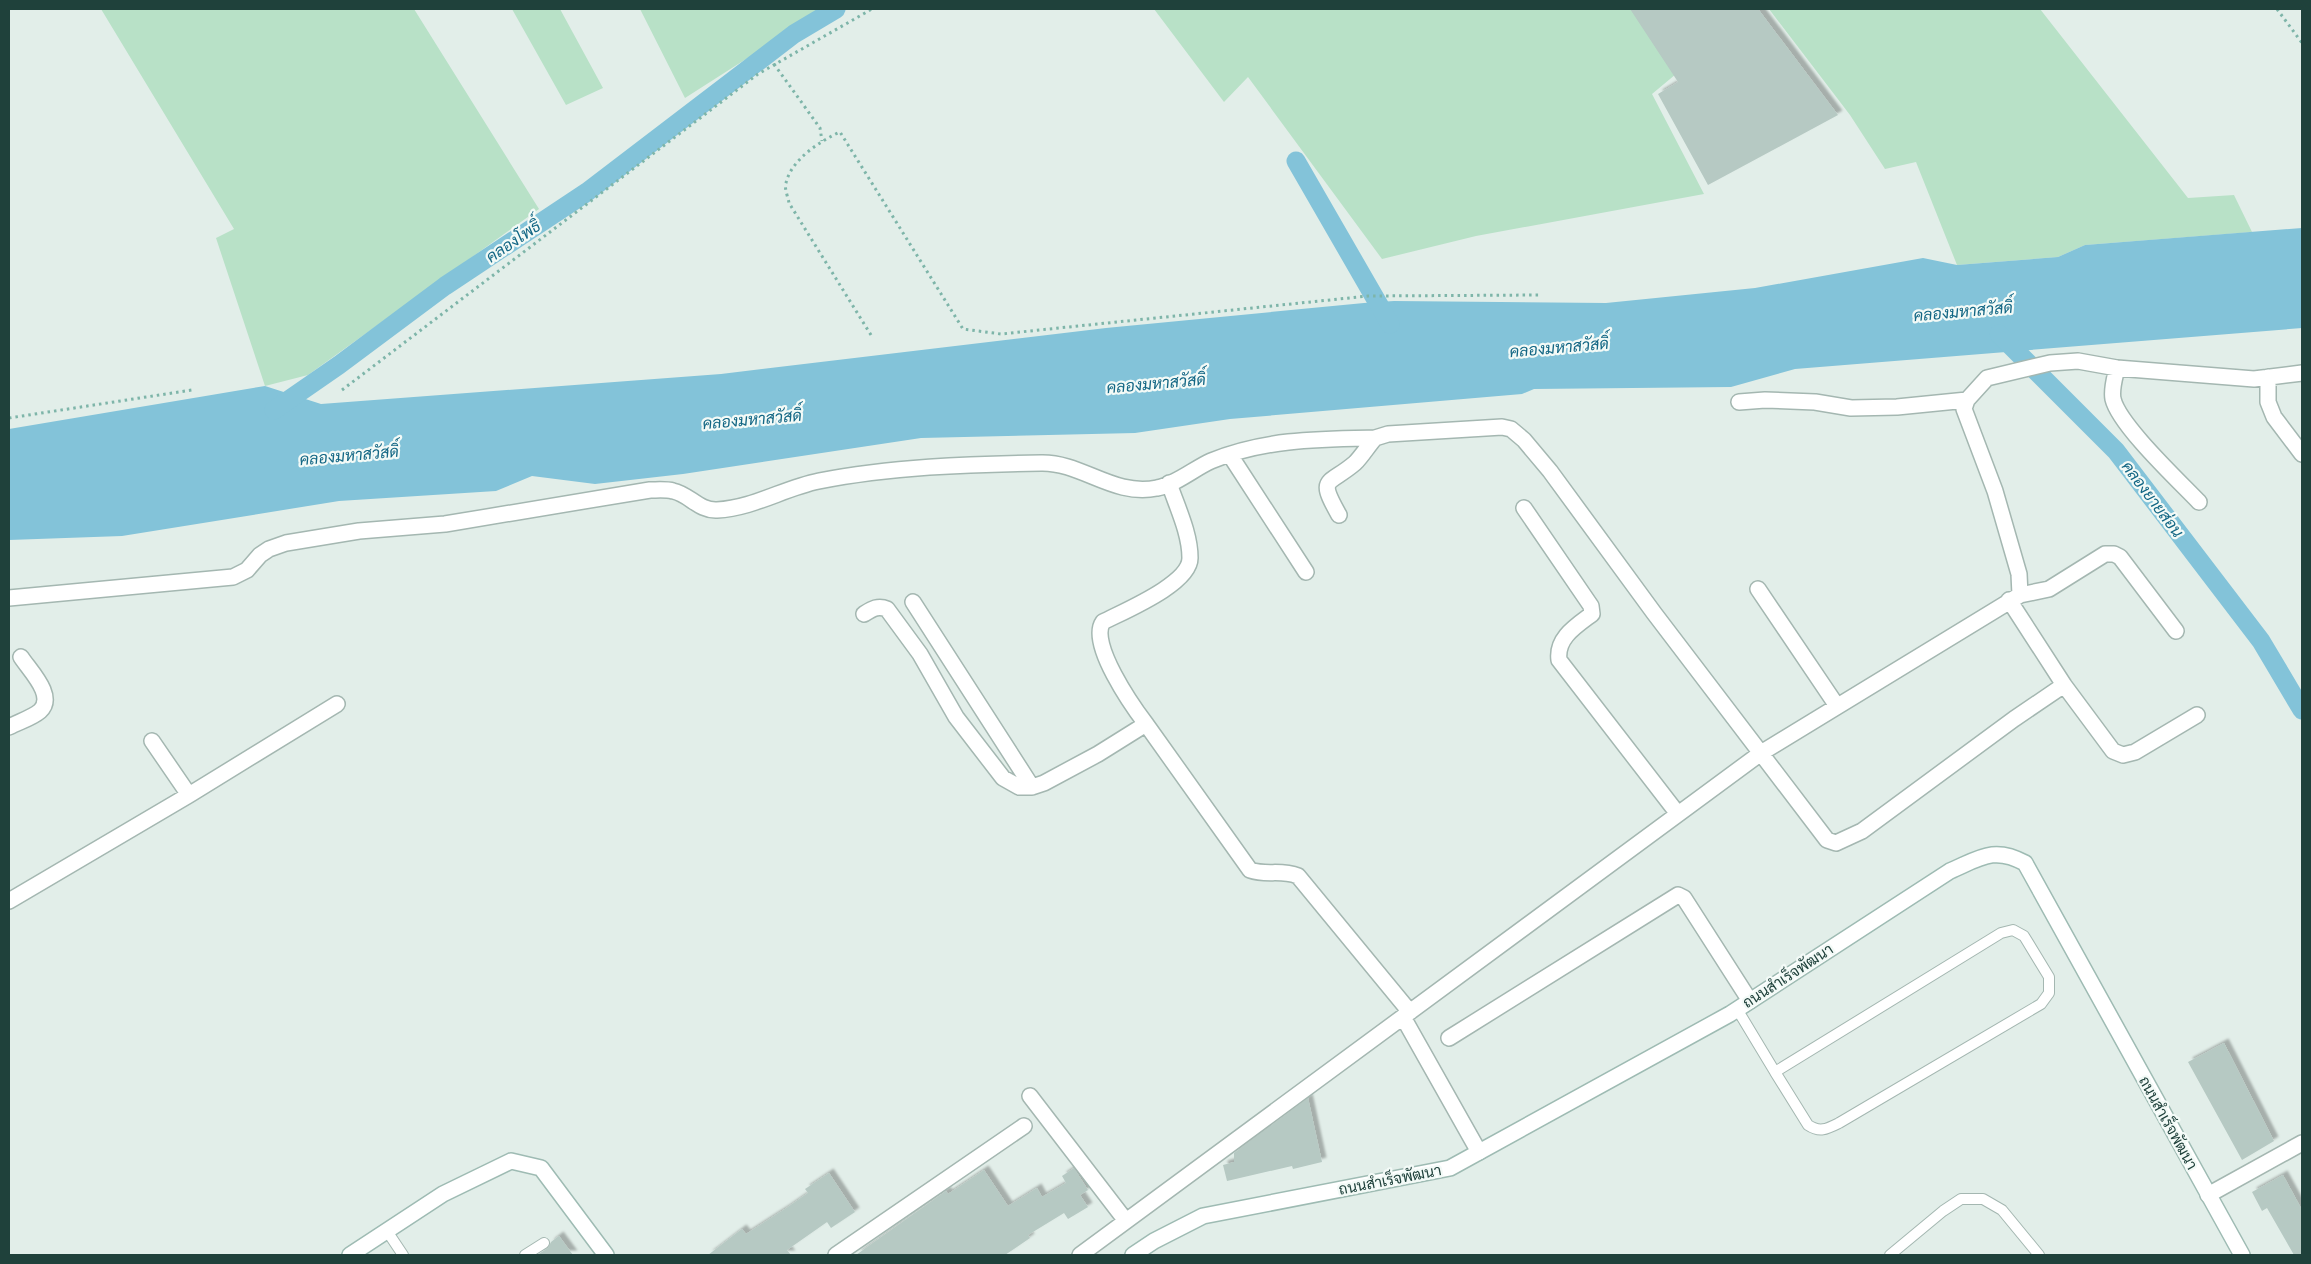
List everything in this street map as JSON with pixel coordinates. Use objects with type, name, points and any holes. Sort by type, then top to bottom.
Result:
[{"type":"street","points":[[2197,715],[2135,752],[2123,755],[2113,751],[2064,685],[2015,597],[2019,574],[1995,491],[1964,409],[1967,400],[1987,378],[2050,363],[2078,361],[2110,366],[2254,379],[2302,374]]},
{"type":"street","points":[[2110,366],[2113,400],[2120,412],[2157,459],[2199,502]]},
{"type":"street","points":[[2268,377],[2268,402],[2274,417],[2302,454]]},
{"type":"street","points":[[1739,402],[1765,400],[1798,401],[1852,408],[1897,407],[1967,400]]},
{"type":"street","points":[[9,598],[233,577],[247,570],[260,555],[269,549],[286,543],[359,531],[445,524],[650,490],[674,491],[702,507],[714,510],[738,508],[817,482],[952,466],[1044,462],[1063,466],[1122,488],[1157,488],[1169,484],[1212,461],[1284,441],[1375,438],[1388,434],[1502,427],[1511,429],[1524,440],[1550,471],[1827,840],[1836,843],[1862,831],[2014,719],[2064,685]]},
{"type":"street","points":[[1339,515],[1326,490],[1327,484],[1331,478],[1355,463],[1375,438]]},
{"type":"street","points":[[1230,456],[1306,572]]},
{"type":"street","points":[[1169,484],[1186,534],[1191,559],[1178,580],[1103,622],[1099,630],[1107,661],[1122,692],[1250,870],[1260,873],[1285,871],[1298,876],[1406,1014],[1479,1152]]},
{"type":"street","points":[[1524,508],[1591,606],[1592,614],[1562,639],[1558,650],[1559,660],[1678,814]]},
{"type":"street","points":[[1080,1255],[1760,753],[2015,597],[2048,589],[2105,554],[2114,554],[2120,558],[2176,631]]},
{"type":"street","points":[[1758,589],[1837,706]]},
{"type":"street","points":[[913,602],[1032,787]]},
{"type":"street","points":[[864,614],[873,608],[881,607],[887,610],[920,654],[956,717],[1003,778],[1019,787],[1032,787],[1044,783],[1098,754],[1146,724]]},
{"type":"street","points":[[9,728],[39,711],[45,704],[45,694],[21,657]]},
{"type":"street","points":[[9,901],[189,796],[337,704]]},
{"type":"street","points":[[152,741],[189,796]]},
{"type":"street","name":"ถนนสำเร็จพัฒนา","points":[[1133,1255],[1154,1241],[1203,1216],[1450,1168],[1737,1009],[1950,871],[1989,855],[2009,854],[2025,863],[2242,1255]]},
{"type":"street","points":[[1449,1038],[1678,896],[1684,898],[1750,1001]]},
{"type":"street","points":[[1030,1096],[1126,1221]]},
{"type":"street","points":[[836,1255],[1024,1126]]},
{"type":"street","points":[[2208,1195],[2302,1143]]},
{"type":"street","points":[[350,1255],[443,1194],[511,1161],[541,1168],[606,1255]]},
{"type":"lane","points":[[1737,1009],[1775,1072],[1808,1125],[1815,1130],[1825,1130],[2041,1004],[2049,993],[2049,977],[2024,936],[2013,930],[2001,933],[1775,1072]]},
{"type":"lane","points":[[1890,1255],[1943,1211],[1961,1199],[1983,1200],[2002,1210],[2039,1255]]},
{"type":"lane","points":[[387,1231],[403,1255]]},
{"type":"lane","points":[[525,1255],[544,1242]]},
{"type":"path","points":[[342,390],[758,74],[872,9]]},
{"type":"path","points":[[2277,9],[2302,43]]},
{"type":"path","points":[[774,64],[820,128],[822,140]]},
{"type":"path","points":[[870,335],[789,203],[785,184],[793,168],[822,140],[840,132],[963,329],[1001,334],[1368,296],[1540,295]]},
{"type":"path","points":[[9,418],[192,390]]},
{"type":"green space","points":[[101,9],[414,9],[539,209],[308,375],[265,386],[216,238],[234,229]]},
{"type":"green space","points":[[512,9],[560,9],[603,88],[566,105]]},
{"type":"green space","points":[[640,9],[824,9],[685,98]]},
{"type":"green space","points":[[1154,9],[1634,9],[1676,74],[1652,94],[1704,194],[1476,236],[1382,259],[1248,77],[1224,102]]},
{"type":"green space","points":[[1769,9],[2040,9],[2188,198],[2234,195],[2252,232],[2085,245],[2058,257],[1957,265],[1916,162],[1885,169],[1850,115]]},
{"type":"water","name":"คลองมหาสวัสดิ์","points":[[2302,228],[2302,328],[1795,369],[1731,387],[1534,389],[1522,394],[1230,419],[1135,433],[921,438],[683,474],[595,484],[532,476],[496,491],[339,501],[122,536],[9,540],[9,429],[265,386],[321,404],[721,374],[1106,328],[1364,303],[1394,301],[1606,303],[1755,288],[1923,258],[1957,265],[2058,257],[2085,245]]},
{"type":"building","points":[[1630,9],[1758,9],[1838,115],[1708,185],[1658,94],[1678,82]]},
{"type":"building","points":[[2224,1043],[2274,1141],[2242,1160],[2188,1062]]},
{"type":"building","points":[[1308,1098],[1322,1162],[1293,1169],[1292,1166],[1227,1181],[1223,1165],[1234,1162],[1234,1153]]},
{"type":"building","points":[[1074,1168],[1088,1190],[1080,1195],[1088,1207],[1068,1219],[1064,1213],[1028,1235],[1030,1238],[1005,1255],[856,1255],[946,1191],[948,1194],[984,1170],[1008,1206],[1037,1188],[1042,1197],[1066,1183],[1062,1176]]},
{"type":"building","points":[[829,1173],[855,1212],[831,1228],[827,1222],[787,1250],[791,1255],[708,1255],[742,1229],[746,1234],[785,1209],[808,1193],[805,1189]]},
{"type":"building","points":[[2283,1175],[2302,1210],[2302,1255],[2294,1255],[2267,1208],[2262,1211],[2252,1192]]},
{"type":"building","points":[[559,1236],[573,1255],[537,1255],[548,1248],[551,1242]]},
{"type":"waterway","name":"คลองโพธิ์","points":[[274,410],[339,365],[445,286],[587,192],[794,34],[836,9]]},
{"type":"waterway","points":[[1296,161],[1390,324]]},
{"type":"waterway","name":"คลองยายส่อน","points":[[1999,334],[2116,451],[2261,641],[2302,710]]}]
